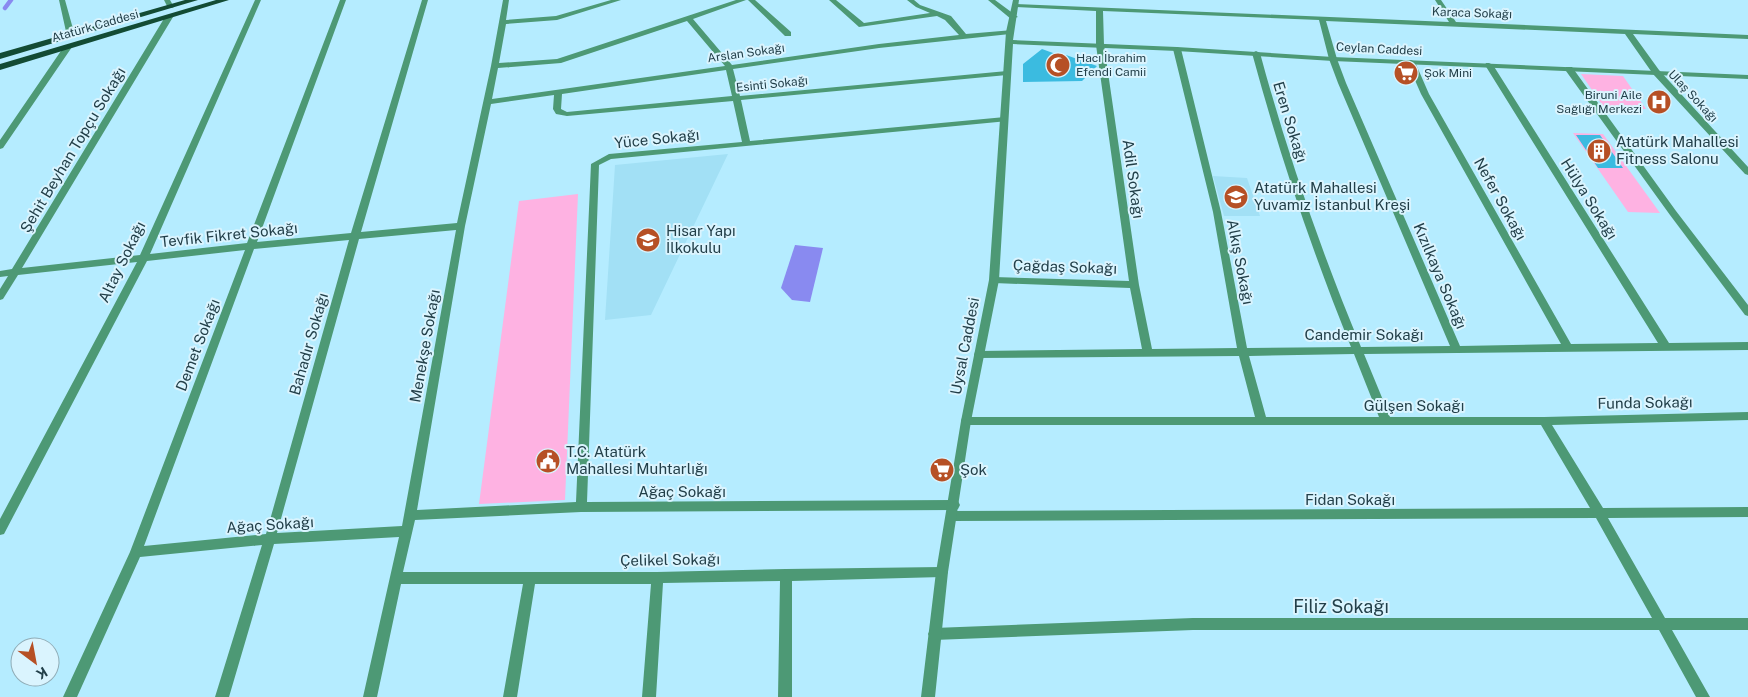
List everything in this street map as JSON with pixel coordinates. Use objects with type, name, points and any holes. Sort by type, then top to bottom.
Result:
[{"type":"main road","name":"Atatürk Caddesi","points":[[0,56],[194,0]]},
{"type":"main road","name":"Atatürk Caddesi","points":[[0,67],[68,46],[169,8],[225,0]]},
{"type":"street","points":[[62,0],[71,36]]},
{"type":"street","name":"Altay Sokağı","points":[[0,530],[142,259],[258,0]]},
{"type":"street","name":"Demet Sokağı","points":[[70,697],[136,552],[343,0]]},
{"type":"street","name":"Bahadır Sokağı","points":[[222,697],[270,539],[355,236],[425,0]]},
{"type":"street","name":"Menekşe Sokağı","points":[[370,697],[398,578],[462,226],[495,66],[506,0]]},
{"type":"street","points":[[502,22],[557,18],[618,0]]},
{"type":"street","points":[[495,66],[558,61],[744,0]]},
{"type":"street","points":[[752,0],[788,34]]},
{"type":"street","points":[[832,0],[862,25],[938,14]]},
{"type":"street","points":[[910,0],[918,6],[948,18],[964,36]]},
{"type":"street","points":[[992,0],[1014,17]]},
{"type":"street","points":[[1438,0],[1454,24]]},
{"type":"street","name":"Uysal Caddesi","points":[[928,697],[942,572],[966,422],[994,280],[1007,73],[1010,37],[1016,3]]},
{"type":"street","name":"Karaca Sokağı","points":[[1016,3],[1748,37]]},
{"type":"street","name":"Şehit Beyhan Topçu Sokağı","points":[[0,297],[169,8]]},
{"type":"street","name":"Adil Sokağı","points":[[1099,8],[1100,45],[1134,285],[1148,353]]},
{"type":"street","name":"Kızılkaya Sokağı","points":[[1322,18],[1332,58],[1457,350]]},
{"type":"street","points":[[689,19],[729,66],[747,144]]},
{"type":"street","name":"Ulaş Sokağı","points":[[1627,31],[1656,72],[1748,172]]},
{"type":"street","name":"Arslan Sokağı","points":[[487,102],[558,93],[729,66],[964,36],[1010,37]]},
{"type":"street","name":"Ceylan Caddesi","points":[[1010,37],[1100,45],[1332,58],[1748,77]]},
{"type":"street","points":[[0,146],[68,46]]},
{"type":"street","name":"Alkış Sokağı","points":[[1177,49],[1217,212],[1243,351],[1262,422]]},
{"type":"street","name":"Eren Sokağı","points":[[1256,53],[1270,108],[1302,205],[1356,350],[1386,421]]},
{"type":"street","name":"Nefer Sokağı","points":[[1411,62],[1425,94],[1569,348]]},
{"type":"street","name":"Hülya Sokağı","points":[[1489,65],[1666,347]]},
{"type":"street","points":[[1569,69],[1673,213],[1748,312]]},
{"type":"street","name":"Esinti Sokağı","points":[[558,93],[557,108],[559,112],[566,114],[1007,73]]},
{"type":"street","name":"Yüce Sokağı","points":[[581,507],[595,164],[609,157],[1005,119]]},
{"type":"street","name":"Tevfik Fikret Sokağı","points":[[0,274],[251,246],[462,226]]},
{"type":"street","name":"Çağdaş Sokağı","points":[[994,280],[1134,285]]},
{"type":"street","name":"Candemir Sokağı","points":[[979,356],[1243,351],[1748,346]]},
{"type":"street","name":"Funda Sokağı","points":[[1544,421],[1748,416]]},
{"type":"street","points":[[1544,421],[1599,512],[1703,697]]},
{"type":"street","name":"Gülşen Sokağı","points":[[966,422],[1544,421]]},
{"type":"street","name":"Ağaç Sokağı","points":[[410,515],[581,507],[953,511]]},
{"type":"street","name":"Fidan Sokağı","points":[[953,511],[1406,515],[1748,512]]},
{"type":"street","name":"Ağaç Sokağı","points":[[136,552],[270,539],[406,531]]},
{"type":"street","name":"Çelikel Sokağı","points":[[398,578],[657,578],[942,572]]},
{"type":"street","points":[[785,697],[786,574]]},
{"type":"street","points":[[510,697],[530,577]]},
{"type":"street","points":[[649,697],[657,578]]},
{"type":"street","name":"Filiz Sokağı","points":[[934,634],[1193,624],[1748,624]]},
{"type":"shaded area","points":[[1581,74],[1623,76],[1646,109],[1605,109]]},
{"type":"shaded area","points":[[1573,133],[1603,134],[1660,213],[1628,212]]},
{"type":"shaded area","name":"Hisar Yapı İlkokulu","points":[[728,154],[651,315],[605,320],[615,165]]},
{"type":"shaded area","name":"Atatürk Mahallesi Yuvamız İstanbul Kreşi","points":[[1213,176],[1247,178],[1260,216],[1224,216]]},
{"type":"shaded area","points":[[578,194],[565,500],[479,504],[519,201]]},
{"type":"shaded area","points":[[795,245],[823,248],[810,302],[792,300],[781,288]]},
{"type":"building","name":"Hacı İbrahim Efendi Camii","points":[[1042,49],[1097,66],[1082,81],[1023,82],[1023,64]]},
{"type":"building","name":"Atatürk Mahallesi Fitness Salonu","points":[[1576,135],[1600,135],[1623,168],[1598,168]]},
{"type":"waterway","points":[[5,8],[11,0]]},
{"type":"place","name":"Hacı İbrahim Efendi Camii","points":[[1058,65]]},
{"type":"place","name":"Şok Mini","points":[[1406,73]]},
{"type":"place","name":"Biruni Aile Sağlığı Merkezi","points":[[1659,102]]},
{"type":"place","name":"Atatürk Mahallesi Fitness Salonu","points":[[1599,151]]},
{"type":"place","name":"Atatürk Mahallesi Yuvamız İstanbul Kreşi","points":[[1236,197]]},
{"type":"place","name":"Hisar Yapı İlkokulu","points":[[648,240]]},
{"type":"place","name":"T.C. Atatürk Mahallesi Muhtarlığı","points":[[548,461]]},
{"type":"place","name":"Şok","points":[[942,470]]}]
